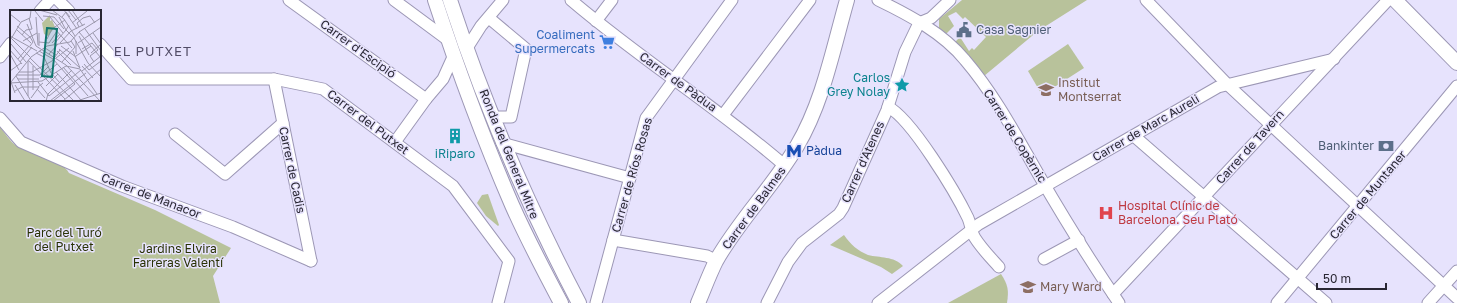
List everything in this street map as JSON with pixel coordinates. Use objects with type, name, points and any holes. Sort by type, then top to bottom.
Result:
[{"type":"main road","name":"Ronda del General Mitre","points":[[435,0],[480,129],[512,206],[561,303]]},
{"type":"main road","name":"Ronda del General Mitre","points":[[450,0],[502,143],[543,235],[579,303]]},
{"type":"main road","name":"Carrer de Balmes","points":[[698,303],[717,261],[784,165],[806,130],[819,99],[847,0]]},
{"type":"main road","points":[[1395,0],[1457,63]]},
{"type":"street","points":[[41,10],[50,0]]},
{"type":"street","points":[[58,0],[68,10]]},
{"type":"street","name":"Carrer d'Escipió","points":[[289,0],[426,99]]},
{"type":"street","points":[[394,0],[448,40]]},
{"type":"street","points":[[467,48],[481,26],[503,0]]},
{"type":"street","name":"Carrer de Pàdua","points":[[571,0],[673,80],[723,115],[784,165]]},
{"type":"street","points":[[596,21],[612,0]]},
{"type":"street","name":"Carrer de Ríos Rosas","points":[[596,303],[646,118],[732,0]]},
{"type":"street","points":[[723,115],[810,0]]},
{"type":"street","name":"Carrer de Copèrnic","points":[[878,0],[934,32],[965,59],[1005,116],[1046,187],[1116,298]]},
{"type":"street","points":[[919,23],[931,18],[950,0]]},
{"type":"street","points":[[1146,0],[1269,125],[1457,298]]},
{"type":"street","name":"Carrer de Tavern","points":[[1116,298],[1269,125],[1334,59],[1388,0]]},
{"type":"street","points":[[489,18],[526,49],[511,117],[492,117]]},
{"type":"street","name":"Carrer d'Atenes","points":[[767,303],[788,262],[802,243],[839,214],[888,107],[905,52],[919,23]]},
{"type":"street","points":[[0,57],[10,44]]},
{"type":"street","name":"Carrer del Putxet","points":[[101,45],[131,79],[274,79],[323,89],[453,186],[509,261],[498,303]]},
{"type":"street","points":[[395,142],[426,99],[443,79],[454,57]]},
{"type":"street","name":"Carrer de Marc Aureli","points":[[878,303],[971,230],[1218,87],[1334,59]]},
{"type":"street","name":"Carrer de Cadis","points":[[274,79],[311,261]]},
{"type":"street","name":"Carrer de Muntaner","points":[[1277,303],[1457,86]]},
{"type":"street","points":[[888,107],[906,123],[931,155],[968,220],[975,238],[999,267]]},
{"type":"street","name":"Carrer de Manacor","points":[[0,118],[21,142],[122,186],[233,227],[311,261]]},
{"type":"street","points":[[175,134],[225,174],[282,123]]},
{"type":"street","points":[[1134,136],[1326,303]]},
{"type":"street","points":[[502,143],[630,178]]},
{"type":"street","points":[[613,240],[707,256],[717,261]]},
{"type":"street","points":[[1044,260],[1079,240]]},
{"type":"street","points":[[1428,303],[1457,271]]},
{"type":"green space","points":[[962,0],[1087,0],[1038,31],[984,76],[955,42],[960,37],[969,51],[972,48],[974,50],[986,37],[965,17],[963,19],[956,12],[948,16],[954,26],[946,34],[939,29],[939,19]]},
{"type":"green space","points":[[1068,44],[1084,68],[1042,95],[1028,71]]},
{"type":"green space","name":"Parc del Turó del Putxet","points":[[0,127],[17,146],[53,160],[65,168],[69,173],[155,210],[231,248],[213,276],[220,303],[0,303]]},
{"type":"green space","points":[[488,194],[499,225],[498,226],[486,216],[477,203],[482,195]]},
{"type":"green space","points":[[844,235],[854,247],[864,253],[895,260],[903,266],[892,274],[881,267],[830,245]]},
{"type":"green space","points":[[1001,274],[1007,288],[1007,303],[948,303]]},
{"type":"place","name":"Casa Sagnier","points":[[964,30]]},
{"type":"place","name":"Coaliment Supermercats","points":[[607,42]]},
{"type":"place","name":"Carlos Grey Nolay","points":[[902,85]]},
{"type":"place","name":"Institut Montserrat","points":[[1046,90]]},
{"type":"place","name":"iRiparo","points":[[455,136]]},
{"type":"place","name":"Bankinter","points":[[1386,146]]},
{"type":"place","name":"Pàdua","points":[[794,151]]},
{"type":"place","name":"Hospital Clínic de Barcelona. Seu Plató","points":[[1106,213]]},
{"type":"place","name":"Mary Ward","points":[[1028,287]]},
{"type":"district","name":"EL PUTXET","points":[[153,51]]},
{"type":"park label","name":"Jardins Elvira Farreras Valentí","points":[[178,256]]}]
